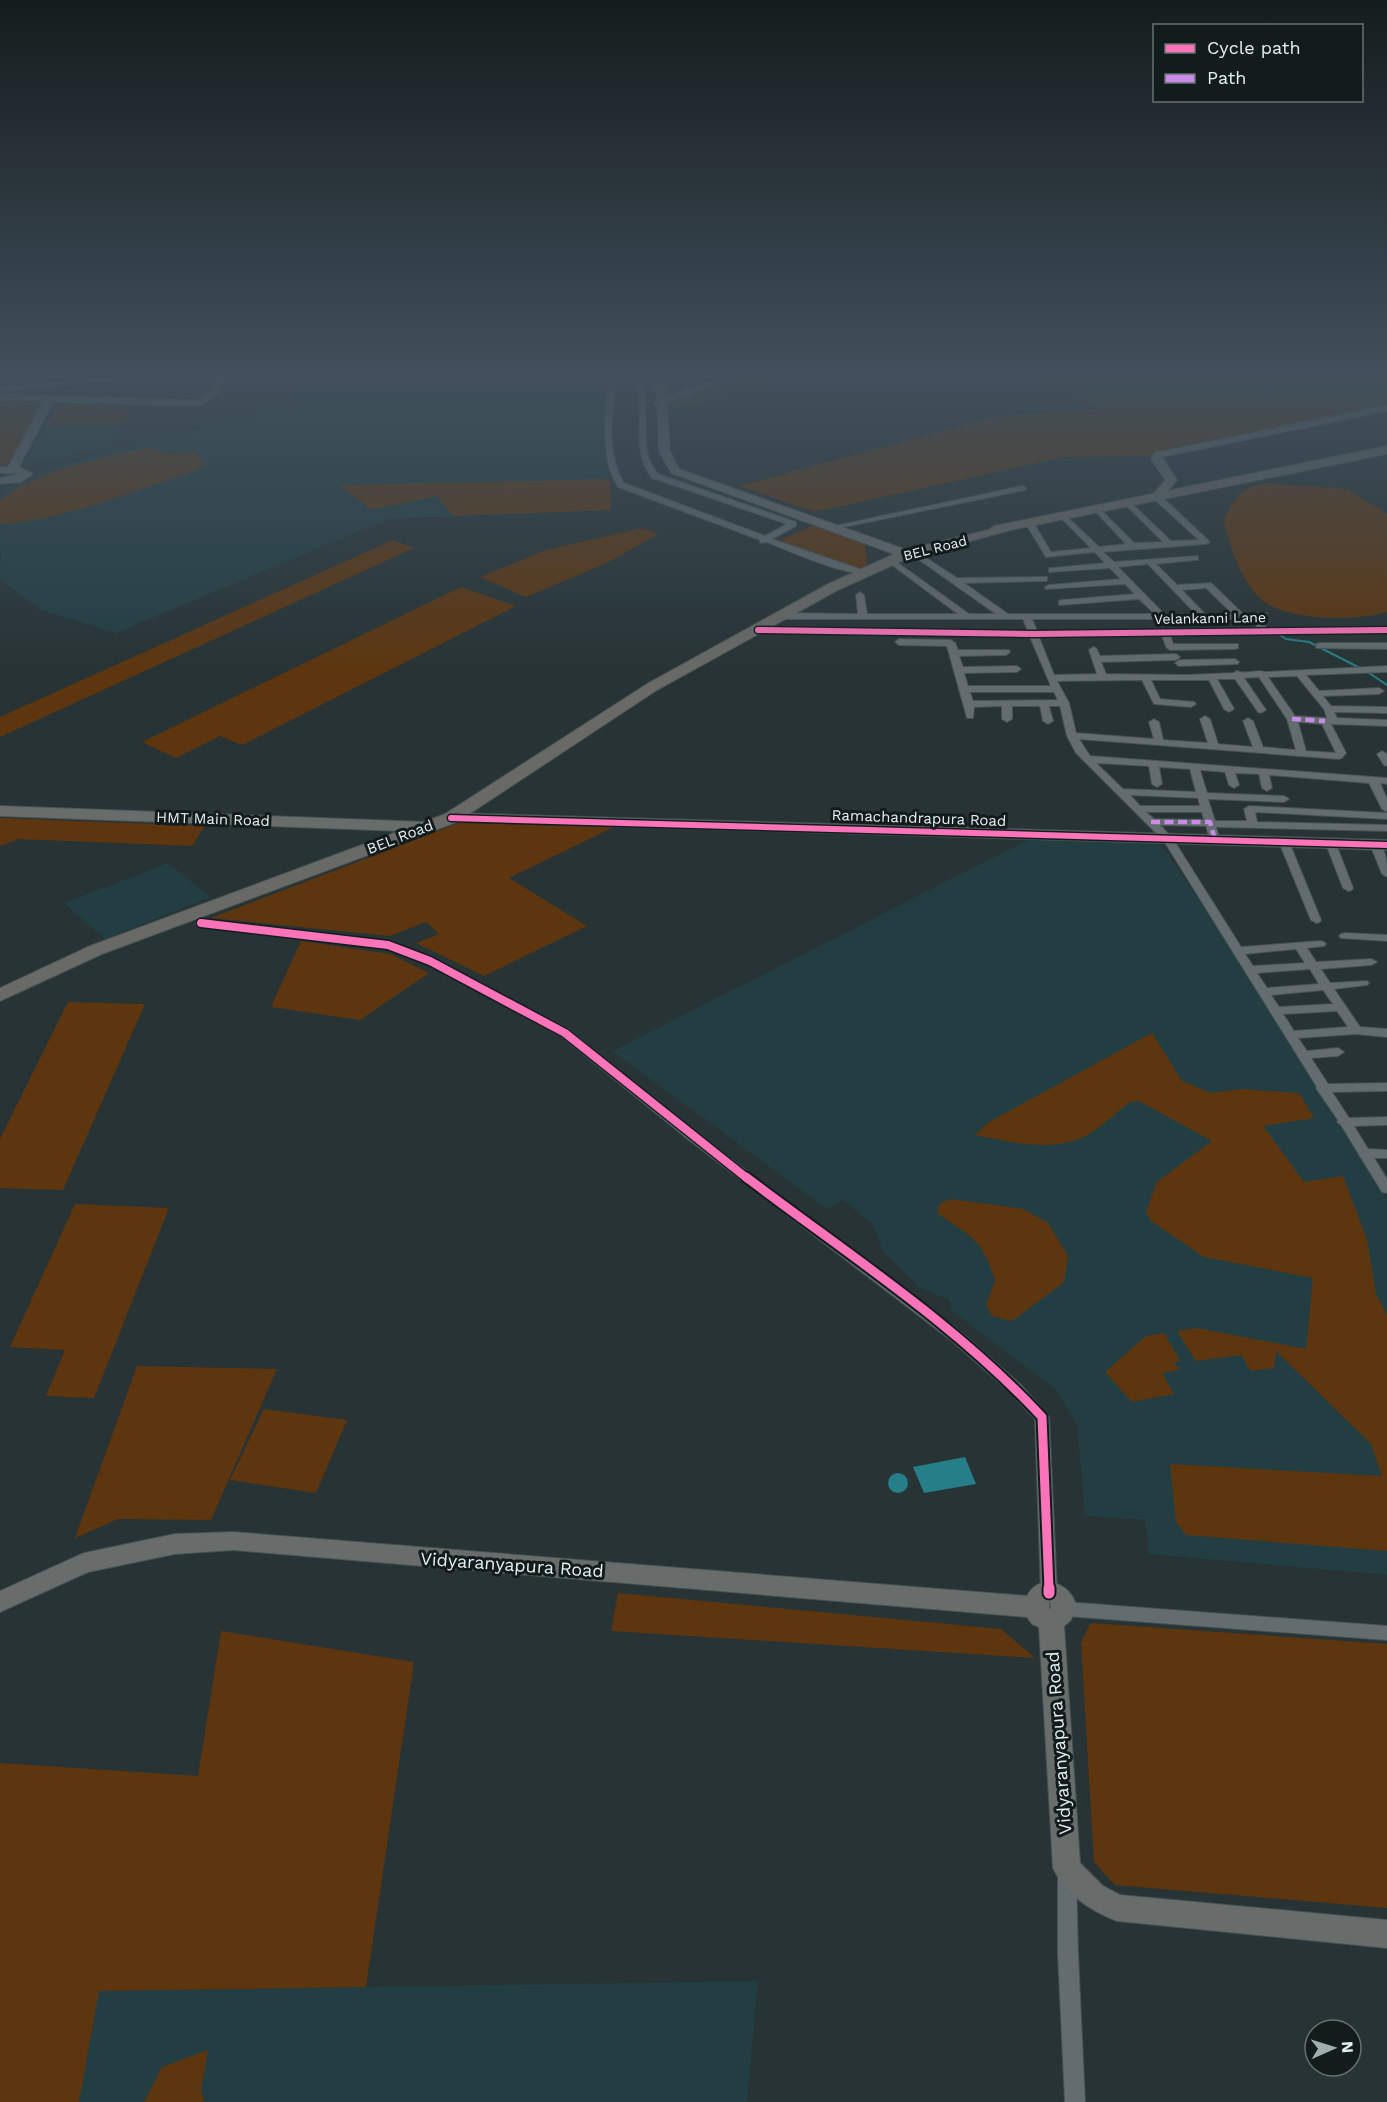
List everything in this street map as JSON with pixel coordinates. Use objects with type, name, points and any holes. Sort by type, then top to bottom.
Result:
[{"type":"main road","name":"BEL Road","points":[[833,587],[840,580],[858,570],[900,554],[1264,474]]},
{"type":"main road","name":"BEL Road","points":[[0,995],[96,950],[451,818],[652,687],[785,616],[833,587],[900,554]]},
{"type":"street","points":[[614,474],[621,485],[719,520],[759,538],[858,570]]},
{"type":"street","points":[[653,474],[793,524],[759,538]]},
{"type":"street","points":[[677,474],[706,487],[839,531],[900,554],[966,616]]},
{"type":"street","points":[[684,474],[834,527],[900,554],[955,581],[1005,616]]},
{"type":"street","points":[[1030,524],[1049,555],[1132,546],[1206,542],[1157,497],[1171,480],[1167,474]]},
{"type":"street","points":[[834,527],[1022,488]]},
{"type":"street","points":[[1129,504],[1169,544]]},
{"type":"street","points":[[1100,510],[1132,546]]},
{"type":"street","points":[[1065,517],[1161,616]]},
{"type":"street","points":[[856,522],[865,527],[884,524]]},
{"type":"street","points":[[1052,570],[1195,558]]},
{"type":"street","points":[[1150,562],[1203,617]]},
{"type":"street","points":[[955,581],[1047,583],[1127,581]]},
{"type":"street","points":[[785,616],[1246,617],[1208,585],[1176,588]]},
{"type":"street","points":[[860,595],[863,616]]},
{"type":"street","points":[[1062,603],[1141,596]]},
{"type":"street","points":[[1264,615],[1254,616],[1264,631]]},
{"type":"street","points":[[1026,616],[1051,678],[1064,703],[1072,736],[1088,759],[1168,839],[1387,1190]]},
{"type":"street","points":[[1220,617],[1228,631]]},
{"type":"street","name":"Velankanni Lane","points":[[758,630],[1033,634],[1387,630]]},
{"type":"street","points":[[1165,632],[1170,647],[1187,678]]},
{"type":"street","points":[[948,633],[969,704],[970,716]]},
{"type":"street","points":[[899,642],[1006,652]]},
{"type":"street","points":[[1170,647],[1235,646]]},
{"type":"street","points":[[1319,646],[1387,646]]},
{"type":"street","points":[[1355,653],[1387,654]]},
{"type":"street","points":[[1102,677],[1094,654],[1235,662]]},
{"type":"street","points":[[959,670],[1017,669]]},
{"type":"street","points":[[1051,678],[1187,678],[1387,669]]},
{"type":"street","points":[[1072,736],[1302,754],[1341,754],[1329,721],[1328,709],[1299,672]]},
{"type":"street","points":[[1261,673],[1292,719],[1302,754]]},
{"type":"street","points":[[1237,674],[1261,710]]},
{"type":"street","points":[[1211,676],[1229,709]]},
{"type":"street","points":[[1145,677],[1157,702],[1191,704]]},
{"type":"street","points":[[965,689],[1057,688]]},
{"type":"street","points":[[1316,694],[1378,691]]},
{"type":"street","points":[[1007,703],[1007,719]]},
{"type":"street","points":[[1044,703],[1048,721]]},
{"type":"street","points":[[969,704],[1064,703]]},
{"type":"street","points":[[1328,709],[1387,710]]},
{"type":"street","points":[[1205,718],[1214,746]]},
{"type":"street","points":[[1292,719],[1387,723]]},
{"type":"street","points":[[1248,721],[1258,750]]},
{"type":"street","points":[[1154,722],[1159,742]]},
{"type":"street","points":[[1088,759],[1387,781]]},
{"type":"street","points":[[1153,763],[1157,784]]},
{"type":"street","points":[[1194,766],[1215,840]]},
{"type":"street","points":[[1229,769],[1234,785]]},
{"type":"street","points":[[1263,772],[1267,788]]},
{"type":"street","points":[[1373,780],[1387,808]]},
{"type":"street","points":[[1121,792],[1284,799]]},
{"type":"street","points":[[1137,809],[1206,809]]},
{"type":"street","points":[[1252,823],[1249,809],[1387,816]]},
{"type":"street","name":"HMT Main Road","points":[[0,811],[427,827]]},
{"type":"street","name":"Ramachandrapura Road","points":[[451,818],[1381,844]]},
{"type":"street","points":[[1151,822],[1387,828]]},
{"type":"street","points":[[1284,842],[1316,920]]},
{"type":"street","points":[[1331,844],[1348,888]]},
{"type":"street","points":[[1381,844],[1387,874]]},
{"type":"street","points":[[201,923],[374,942],[404,950],[544,1021],[579,1043],[693,1137],[931,1317],[999,1373],[1042,1417],[1050,1607],[1387,1633]]},
{"type":"street","points":[[1346,936],[1387,938]]},
{"type":"street","points":[[1238,951],[1320,944]]},
{"type":"street","points":[[1299,945],[1328,985],[1356,1030]]},
{"type":"street","points":[[1250,970],[1371,962]]},
{"type":"street","points":[[1265,992],[1363,983]]},
{"type":"street","points":[[1276,1011],[1342,1007]]},
{"type":"street","points":[[1290,1035],[1356,1030],[1387,1033]]},
{"type":"street","points":[[1302,1055],[1338,1052]]},
{"type":"street","points":[[1322,1088],[1387,1087]]},
{"type":"street","points":[[1343,1122],[1387,1121]]},
{"type":"street","points":[[1364,1153],[1387,1154]]},
{"type":"street","name":"Vidyaranyapura Road","points":[[0,1602],[84,1563],[175,1544],[233,1541],[393,1556],[1050,1607],[1067,1868]]},
{"type":"street","points":[[1067,1868],[1093,1895],[1117,1908],[1387,1934]]},
{"type":"street","points":[[1067,1868],[1068,1954],[1075,2102]]},
{"type":"shaded area","points":[[36,474],[610,474],[611,510],[388,519],[116,633],[41,610],[0,580],[1,490]]},
{"type":"shaded area","points":[[47,474],[186,474],[51,517],[0,524],[0,501],[31,481]]},
{"type":"shaded area","points":[[783,474],[987,474],[815,512],[739,486]]},
{"type":"shaded area","points":[[610,479],[611,510],[453,516],[437,496],[371,510],[339,485]]},
{"type":"shaded area","points":[[1264,483],[1348,489],[1387,514],[1387,612],[1340,618],[1304,616],[1272,607],[1254,592],[1237,562],[1223,520],[1243,492]]},
{"type":"shaded area","points":[[816,524],[865,542],[867,565],[861,569],[776,542]]},
{"type":"shaded area","points":[[643,528],[658,534],[609,562],[526,597],[480,577],[546,550]]},
{"type":"shaded area","points":[[393,540],[414,548],[0,737],[0,717]]},
{"type":"shaded area","points":[[461,587],[516,606],[242,745],[220,736],[176,758],[142,742]]},
{"type":"shaded area","points":[[0,818],[205,826],[192,846],[19,839],[0,846]]},
{"type":"shaded area","points":[[459,823],[614,827],[509,878],[587,926],[484,976],[416,943],[439,934],[426,922],[390,936],[211,918]]},
{"type":"shaded area","points":[[1030,839],[1158,840],[1242,962],[1387,1200],[1387,1575],[1149,1554],[1145,1520],[1085,1516],[1077,1426],[1056,1390],[951,1310],[950,1300],[919,1288],[882,1250],[873,1225],[843,1200],[827,1209],[612,1051]]},
{"type":"shaded area","points":[[168,863],[211,897],[105,939],[64,903]]},
{"type":"shaded area","points":[[301,941],[390,954],[429,973],[360,1020],[271,1007]]},
{"type":"shaded area","points":[[68,1002],[145,1004],[63,1190],[0,1188],[0,1139]]},
{"type":"shaded area","points":[[1152,1033],[1182,1081],[1211,1093],[1241,1089],[1299,1093],[1314,1118],[1263,1126],[1304,1182],[1343,1176],[1367,1240],[1376,1294],[1387,1315],[1387,1551],[1186,1535],[1176,1522],[1170,1464],[1382,1476],[1371,1444],[1276,1351],[1274,1368],[1251,1371],[1241,1355],[1196,1361],[1177,1331],[1197,1328],[1306,1349],[1313,1278],[1204,1257],[1151,1221],[1146,1212],[1157,1182],[1212,1141],[1139,1101],[1130,1102],[1094,1131],[1068,1142],[1028,1144],[975,1135],[989,1122]]},
{"type":"shaded area","points":[[951,1199],[1023,1209],[1048,1223],[1068,1256],[1064,1282],[1012,1321],[992,1316],[986,1305],[995,1281],[985,1255],[980,1246],[967,1233],[937,1213],[940,1203]]},
{"type":"shaded area","points":[[75,1204],[169,1208],[94,1398],[46,1396],[65,1350],[10,1347]]},
{"type":"shaded area","points":[[1164,1333],[1180,1361],[1174,1362],[1179,1370],[1162,1373],[1174,1394],[1132,1402],[1105,1372],[1146,1336]]},
{"type":"shaded area","points":[[137,1366],[277,1369],[211,1520],[118,1519],[75,1538]]},
{"type":"shaded area","points":[[264,1409],[347,1420],[316,1493],[230,1480]]},
{"type":"shaded area","points":[[618,1593],[1001,1629],[1035,1658],[611,1631]]},
{"type":"shaded area","points":[[1091,1623],[1387,1644],[1387,1908],[1115,1885],[1094,1862],[1081,1642]]},
{"type":"shaded area","points":[[221,1631],[414,1662],[366,1987],[99,1991],[79,2102],[0,2102],[0,1763],[198,1776]]},
{"type":"shaded area","points":[[758,1981],[747,2102],[79,2102],[98,1991]]},
{"type":"shaded area","points":[[208,2050],[201,2090],[204,2102],[144,2102],[162,2067]]},
{"type":"water","points":[[965,1457],[976,1484],[924,1493],[913,1467]]},
{"type":"water","points":[[894,1473],[902,1473],[908,1479],[908,1487],[902,1493],[894,1493],[888,1487],[888,1479]]},
{"type":"waterway","points":[[1280,635],[1286,639],[1309,642],[1360,668]]},
{"type":"waterway","points":[[1366,671],[1387,685]]},
{"type":"marked path","points":[[1292,719],[1325,721]]},
{"type":"marked path","points":[[1151,822],[1210,822],[1215,840]]},
{"type":"cycle path","points":[[758,630],[1033,634],[1387,630]]},
{"type":"cycle path","points":[[451,818],[1387,845]]},
{"type":"cycle path","points":[[201,923],[388,945],[430,961],[565,1033],[693,1137],[957,1337],[1016,1389],[1042,1417],[1049,1593]]}]
